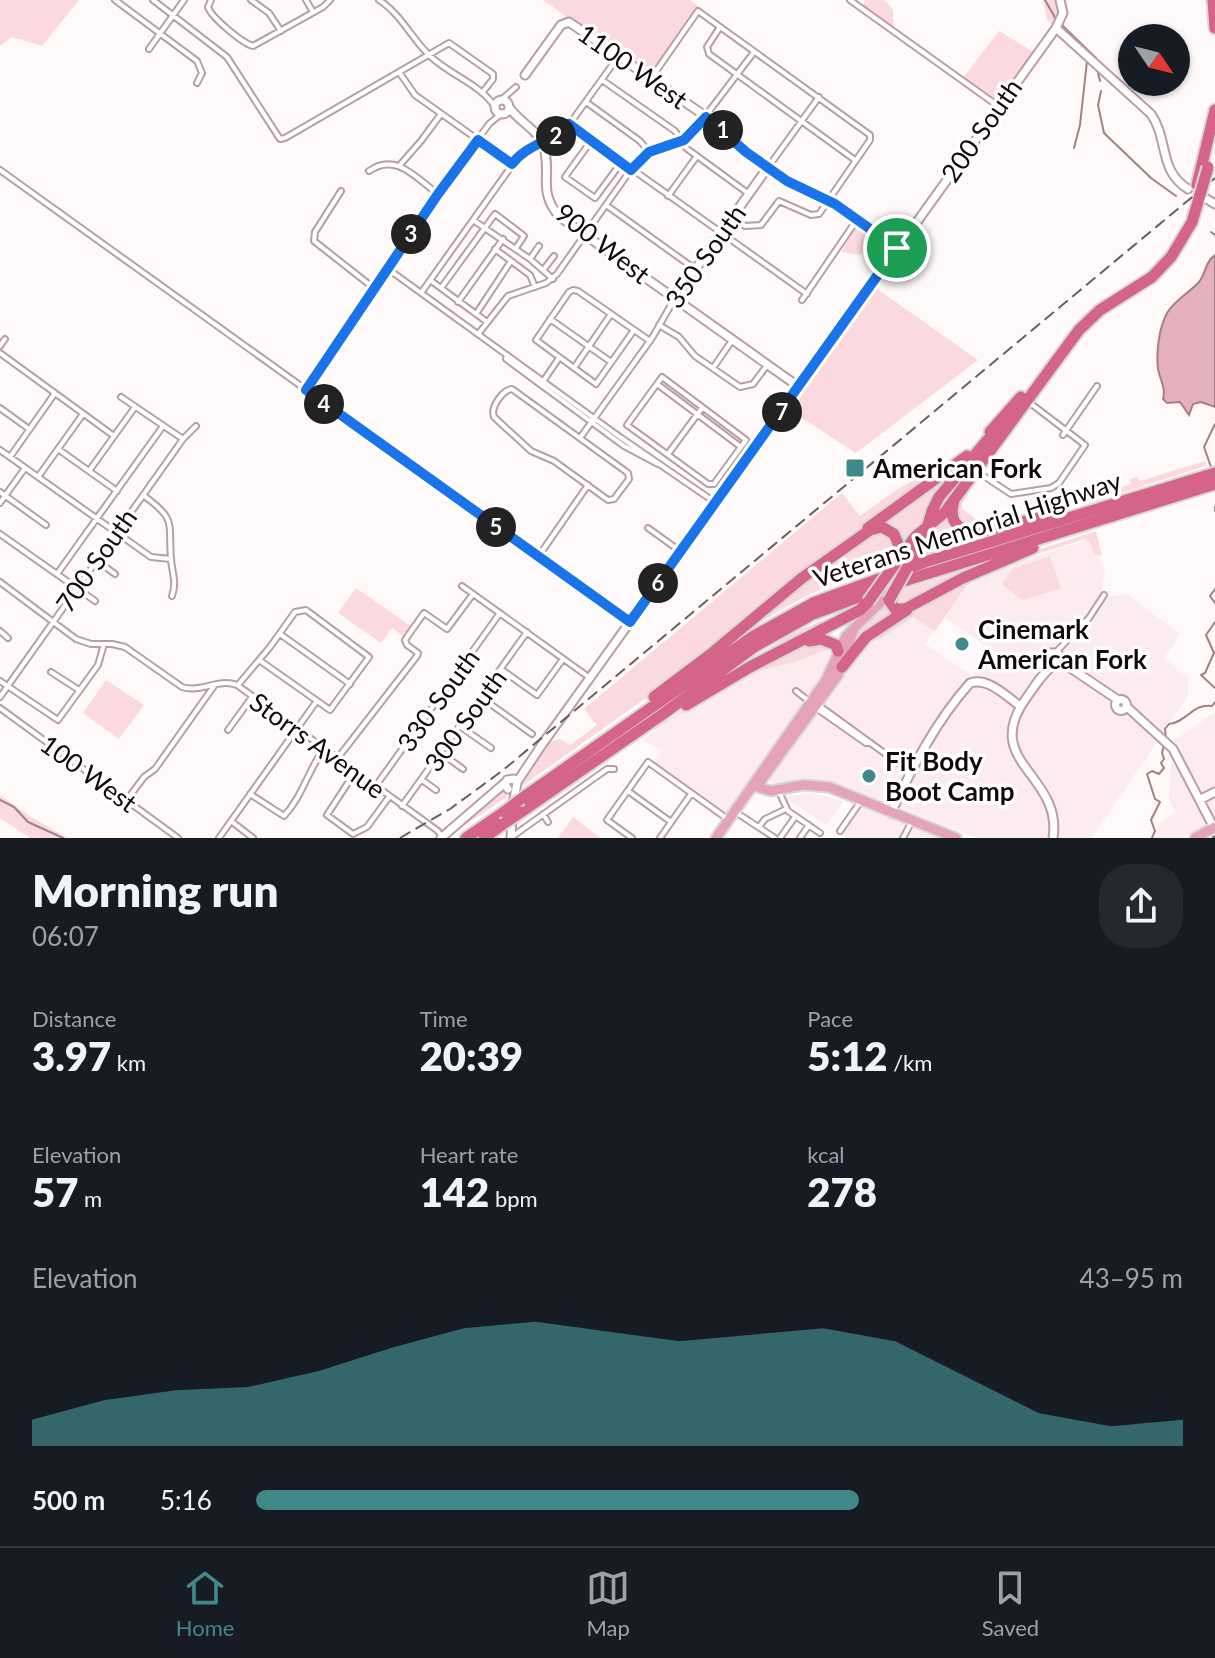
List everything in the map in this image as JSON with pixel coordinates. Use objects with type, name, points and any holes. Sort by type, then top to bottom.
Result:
[{"type":"highway","points":[[1213,0],[1215,28]]},
{"type":"highway","points":[[663,714],[680,708],[884,595],[918,552],[939,497],[1089,319],[1152,277],[1171,257],[1192,213],[1215,110]]},
{"type":"highway","points":[[1192,213],[1208,199],[1206,161],[1215,141]]},
{"type":"highway","points":[[897,558],[913,539],[945,512],[1024,399]]},
{"type":"highway","points":[[632,721],[637,712],[657,694],[970,454],[1024,399]]},
{"type":"highway","name":"Veterans Memorial Highway","points":[[484,838],[503,818],[513,791],[632,721],[760,631],[822,599],[928,561],[1215,473]]},
{"type":"highway","name":"Veterans Memorial Highway","points":[[513,791],[663,714],[754,647],[834,605],[1215,484]]},
{"type":"highway","points":[[956,496],[952,514],[961,529],[971,531],[1013,524]]},
{"type":"highway","points":[[918,552],[929,544],[1075,509],[1089,510]]},
{"type":"highway","points":[[884,595],[892,607],[899,610],[1000,561],[1137,509]]},
{"type":"highway","points":[[849,544],[872,529],[886,528],[898,541],[897,558],[884,595]]},
{"type":"highway","points":[[842,667],[866,637],[921,601]]},
{"type":"highway","points":[[764,659],[817,639],[834,644],[838,651]]},
{"type":"highway","name":"Veterans Memorial Highway","points":[[466,838],[503,818]]},
{"type":"main road","points":[[716,838],[769,759],[814,705],[838,651],[856,625],[875,610],[884,595]]},
{"type":"main road","points":[[753,786],[778,760],[842,667],[866,605]]},
{"type":"main road","points":[[778,760],[767,782],[781,792],[803,785],[825,786],[956,838]]},
{"type":"main road","points":[[753,786],[764,795],[807,789],[835,792]]},
{"type":"main road","points":[[1195,838],[1214,827]]},
{"type":"street","points":[[115,0],[197,61],[205,73],[197,83]]},
{"type":"street","points":[[153,0],[227,57],[281,139],[452,43],[493,75],[484,94]]},
{"type":"street","points":[[149,49],[184,0]]},
{"type":"street","points":[[211,0],[208,10],[251,46],[258,45],[330,0]]},
{"type":"street","points":[[251,0],[269,13],[281,31]]},
{"type":"street","points":[[306,0],[313,12]]},
{"type":"street","points":[[379,0],[395,13],[429,54],[533,129],[542,143]]},
{"type":"street","points":[[850,0],[998,106]]},
{"type":"street","points":[[1060,0],[1064,10],[1058,24],[1151,114],[1158,124],[1170,172],[1188,189]]},
{"type":"street","points":[[650,80],[698,11],[870,135],[870,140],[821,212],[815,215],[779,201],[761,225],[743,226],[732,218]]},
{"type":"street","name":"1100 West","points":[[525,75],[565,22],[573,24],[706,117],[768,167],[796,186],[828,199],[897,248]]},
{"type":"street","name":"200 South","points":[[513,791],[541,746],[1058,24]]},
{"type":"street","points":[[720,27],[706,50],[855,160]]},
{"type":"street","points":[[479,333],[508,296],[553,279],[631,170],[649,152],[681,141],[694,132],[754,51]]},
{"type":"street","points":[[421,293],[512,164],[524,151],[542,143],[569,124],[618,57]]},
{"type":"street","points":[[399,72],[410,91],[512,164]]},
{"type":"street","points":[[602,80],[675,131],[697,156],[749,194]]},
{"type":"street","points":[[306,390],[438,194],[516,87]]},
{"type":"street","name":"350 South","points":[[580,438],[650,341],[695,269],[819,97]]},
{"type":"street","points":[[586,102],[640,141],[649,152]]},
{"type":"street","points":[[399,166],[441,114]]},
{"type":"street","points":[[569,124],[807,294]]},
{"type":"street","points":[[591,141],[565,177],[595,198],[621,163]]},
{"type":"street","name":"900 West","points":[[542,143],[545,188],[549,202],[560,217],[799,387]]},
{"type":"street","points":[[668,196],[697,156]]},
{"type":"street","points":[[369,171],[384,163],[399,166],[438,194]]},
{"type":"street","points":[[0,170],[630,622]]},
{"type":"street","points":[[341,191],[313,239],[375,289]]},
{"type":"street","points":[[606,205],[695,269]]},
{"type":"street","points":[[441,288],[495,214],[524,236],[516,248]]},
{"type":"street","points":[[802,300],[858,219]]},
{"type":"street","points":[[473,220],[516,248],[553,279]]},
{"type":"street","points":[[458,302],[503,239]]},
{"type":"street","points":[[530,259],[539,246]]},
{"type":"street","points":[[495,249],[530,275],[535,287]]},
{"type":"street","points":[[544,269],[554,256]]},
{"type":"street","points":[[476,314],[511,261]]},
{"type":"street","points":[[388,269],[479,333],[507,355],[506,359],[716,503]]},
{"type":"street","points":[[430,280],[487,322]]},
{"type":"street","points":[[634,330],[596,384],[537,341],[572,290],[611,314],[650,341]]},
{"type":"street","points":[[574,368],[611,314]]},
{"type":"street","points":[[550,319],[611,362]]},
{"type":"street","points":[[659,325],[679,337],[692,354],[745,387],[753,384],[768,364]]},
{"type":"street","points":[[0,346],[5,339]]},
{"type":"street","points":[[713,368],[733,339]]},
{"type":"street","points":[[0,353],[114,436]]},
{"type":"street","points":[[542,383],[559,358]]},
{"type":"street","points":[[662,377],[746,440],[715,483],[708,484],[627,425],[657,384],[662,377]]},
{"type":"street","points":[[657,384],[741,447]]},
{"type":"street","points":[[1064,433],[1097,386]]},
{"type":"street","points":[[512,389],[580,438],[628,473],[630,477],[612,501],[551,459],[534,453],[494,417],[492,410],[506,391],[512,389]]},
{"type":"street","points":[[9,457],[55,393]]},
{"type":"street","points":[[121,397],[183,439]]},
{"type":"street","points":[[975,470],[1011,494],[1053,487],[1085,445],[1064,433],[1024,399]]},
{"type":"street","points":[[89,471],[135,407]]},
{"type":"street","points":[[0,408],[29,429]]},
{"type":"street","points":[[668,455],[702,408]]},
{"type":"street","points":[[38,477],[83,414]]},
{"type":"street","points":[[57,574],[163,426]]},
{"type":"street","name":"700 South","points":[[0,697],[183,439],[196,426]]},
{"type":"street","points":[[58,449],[117,491]]},
{"type":"street","points":[[0,450],[153,558],[171,559]]},
{"type":"street","points":[[728,466],[738,473]]},
{"type":"street","points":[[0,503],[3,494],[25,468]]},
{"type":"street","points":[[538,557],[588,485]]},
{"type":"street","points":[[3,494],[46,525]]},
{"type":"street","points":[[143,495],[160,508],[169,521],[175,583],[172,596]]},
{"type":"street","points":[[648,528],[680,551]]},
{"type":"street","points":[[0,534],[95,601]]},
{"type":"street","points":[[96,560],[115,574]]},
{"type":"street","name":"Storrs Avenue","points":[[0,582],[79,641],[125,647],[186,689],[227,682],[237,685],[441,836]]},
{"type":"street","points":[[462,586],[590,678]]},
{"type":"street","points":[[337,759],[418,653],[405,642],[424,613],[447,629],[473,594]]},
{"type":"street","points":[[1053,838],[1049,804],[1012,745],[1012,725],[1020,706],[1069,639],[1095,611],[1104,595]]},
{"type":"street","points":[[237,685],[300,609],[306,610],[369,657],[330,710],[259,660]]},
{"type":"street","name":"330 South","points":[[375,787],[500,613]]},
{"type":"street","points":[[0,631],[8,638]]},
{"type":"street","name":"300 South","points":[[402,806],[527,632]]},
{"type":"street","points":[[280,634],[350,684]]},
{"type":"street","points":[[0,681],[58,720],[100,661],[104,644]]},
{"type":"street","points":[[502,670],[537,695],[563,659]]},
{"type":"street","points":[[1056,659],[1095,685],[1173,749],[1214,827]]},
{"type":"street","points":[[51,672],[79,690]]},
{"type":"street","points":[[891,813],[904,789],[909,771],[967,686],[977,681],[986,683],[1020,706]]},
{"type":"street","points":[[126,801],[144,777],[155,769],[215,684]]},
{"type":"street","points":[[796,691],[909,771]]},
{"type":"street","points":[[228,730],[252,697]]},
{"type":"street","points":[[482,698],[532,734]]},
{"type":"street","points":[[219,838],[316,702]]},
{"type":"street","name":"100 West","points":[[0,708],[178,838]]},
{"type":"street","points":[[461,727],[491,748]]},
{"type":"street","points":[[250,794],[284,816],[299,796],[310,769],[323,750]]},
{"type":"street","points":[[441,753],[463,769]]},
{"type":"street","points":[[632,838],[607,820],[648,762],[692,794],[778,838],[795,816]]},
{"type":"street","points":[[511,838],[607,769],[614,769]]},
{"type":"street","points":[[355,772],[327,815],[353,834],[367,827],[389,797]]},
{"type":"street","points":[[422,780],[436,790]]},
{"type":"street","points":[[441,836],[500,789],[513,791],[511,838]]},
{"type":"street","points":[[627,791],[671,822]]},
{"type":"street","points":[[781,792],[786,809],[820,833]]},
{"type":"street","points":[[1201,799],[1215,792]]},
{"type":"street","points":[[660,838],[692,794]]},
{"type":"street","points":[[1201,799],[1215,819]]},
{"type":"street","points":[[838,834],[861,801]]},
{"type":"street","points":[[759,827],[765,819],[786,809]]},
{"type":"street","points":[[543,814],[548,822]]},
{"type":"street","points":[[231,821],[253,838]]},
{"type":"street","points":[[903,838],[912,821]]},
{"type":"street","points":[[800,838],[809,825]]},
{"type":"shaded area","points":[[0,0],[79,0],[42,46],[12,37],[0,46]]},
{"type":"shaded area","points":[[543,0],[690,0],[698,6],[649,76]]},
{"type":"shaded area","points":[[865,0],[885,0],[893,10],[894,30],[863,8]]},
{"type":"shaded area","points":[[1043,0],[1058,0],[1060,13],[1053,26],[1047,19]]},
{"type":"shaded area","points":[[999,31],[1034,52],[995,102],[962,79]]},
{"type":"shaded area","points":[[860,224],[889,246],[889,254],[887,248],[875,241],[860,255],[841,252]]},
{"type":"shaded area","points":[[1215,255],[1215,407],[1201,402],[1193,404],[1189,415],[1180,402],[1167,403],[1163,399],[1157,362],[1159,340],[1167,313],[1199,282]]},
{"type":"shaded area","points":[[873,286],[978,360],[856,453],[788,409],[803,383]]},
{"type":"shaded area","points":[[1205,461],[1206,466],[1093,502],[976,529],[967,529],[955,514],[956,506],[978,478],[981,479],[962,503],[962,509],[976,519],[990,523],[1045,509],[1055,499],[1068,496],[1079,500],[1131,484],[1130,479],[1137,477],[1140,481]]},
{"type":"shaded area","points":[[939,466],[944,469],[705,656],[518,789],[529,766],[547,745],[560,739],[570,745],[597,725],[584,709],[842,493],[860,516],[895,491]]},
{"type":"shaded area","points":[[955,469],[927,504],[920,525],[903,544],[877,525]]},
{"type":"shaded area","points":[[950,511],[967,532],[929,541],[931,529]]},
{"type":"shaded area","points":[[873,530],[891,531],[897,551],[886,566],[805,597],[724,646],[802,581]]},
{"type":"shaded area","points":[[1096,531],[1102,556],[1094,554],[1085,539],[1009,563],[967,585],[935,631],[913,617],[881,639],[866,643],[918,605],[1020,556]]},
{"type":"shaded area","points":[[1094,538],[1105,573],[1101,591],[1110,596],[1127,594],[1180,634],[1164,658],[1188,678],[1188,696],[1092,838],[977,838],[898,807],[912,775],[974,675],[974,665],[987,647],[945,617],[968,585],[1004,566]]},
{"type":"shaded area","points":[[1050,556],[1061,588],[1023,600],[1002,584],[1012,569]]},
{"type":"shaded area","points":[[994,561],[903,608],[893,599],[896,592]]},
{"type":"shaded area","points":[[356,588],[411,626],[403,636],[392,628],[381,643],[338,613]]},
{"type":"shaded area","points":[[888,601],[896,612],[855,645],[860,625],[871,619]]},
{"type":"shaded area","points":[[861,604],[727,676],[791,634]]},
{"type":"shaded area","points":[[910,612],[935,629],[925,644],[971,675],[909,764],[901,789],[891,804],[886,806],[856,793],[773,786],[769,777],[857,651]]},
{"type":"shaded area","points":[[813,642],[834,647],[798,661],[752,673],[647,734],[707,696],[749,674]]},
{"type":"shaded area","points":[[830,649],[824,673],[726,814],[655,764],[654,760],[662,751],[643,739],[663,725],[747,675]]},
{"type":"shaded area","points":[[106,680],[144,705],[119,739],[83,713]]},
{"type":"shaded area","points":[[1215,712],[1215,821],[1183,838],[1153,838],[1159,824],[1175,812],[1169,800],[1172,742]]},
{"type":"shaded area","points":[[499,791],[506,792],[507,797],[445,838],[469,821]]},
{"type":"shaded area","points":[[812,793],[844,801],[826,825],[784,797]]},
{"type":"shaded area","points":[[0,795],[68,838],[30,838],[0,818]]},
{"type":"shaded area","points":[[860,808],[940,838],[847,838],[841,833]]},
{"type":"shaded area","points":[[573,817],[600,838],[558,838]]},
{"type":"waterway","points":[[1045,0],[1057,21]]},
{"type":"waterway","points":[[1062,25],[1096,58]]},
{"type":"waterway","points":[[1074,148],[1080,125],[1087,61]]},
{"type":"waterway","points":[[1098,73],[1100,81]]},
{"type":"waterway","points":[[1101,91],[1098,105],[1104,133],[1151,178],[1176,196]]},
{"type":"waterway","points":[[1211,232],[1215,235]]},
{"type":"waterway","points":[[1211,467],[1204,447],[1215,424]]},
{"type":"waterway","points":[[1215,589],[1210,596],[1215,603]]},
{"type":"waterway","points":[[1215,622],[1206,635],[1214,653],[1205,673],[1201,675],[1215,688]]},
{"type":"waterway","points":[[1166,739],[1165,729],[1169,724],[1215,702]]},
{"type":"waterway","points":[[1152,838],[1155,831],[1151,820],[1160,802],[1155,799],[1147,774],[1152,771],[1159,774],[1164,768],[1161,763],[1164,745]]},
{"type":"waterway","points":[[0,800],[14,807],[28,822],[63,838]]},
{"type":"railway","points":[[400,838],[450,809],[502,771],[1215,178]]},
{"type":"place","name":"American Fork","points":[[855,468]]},
{"type":"place","name":"Cinemark American Fork","points":[[962,644]]},
{"type":"place","name":"Fit Body Boot Camp","points":[[869,776]]},
{"type":"route","points":[[706,117],[746,152],[787,181],[828,199],[897,248],[630,622],[306,390],[478,140],[512,164],[524,151],[551,139],[569,124],[631,170],[656,148],[684,140],[706,117]]}]
